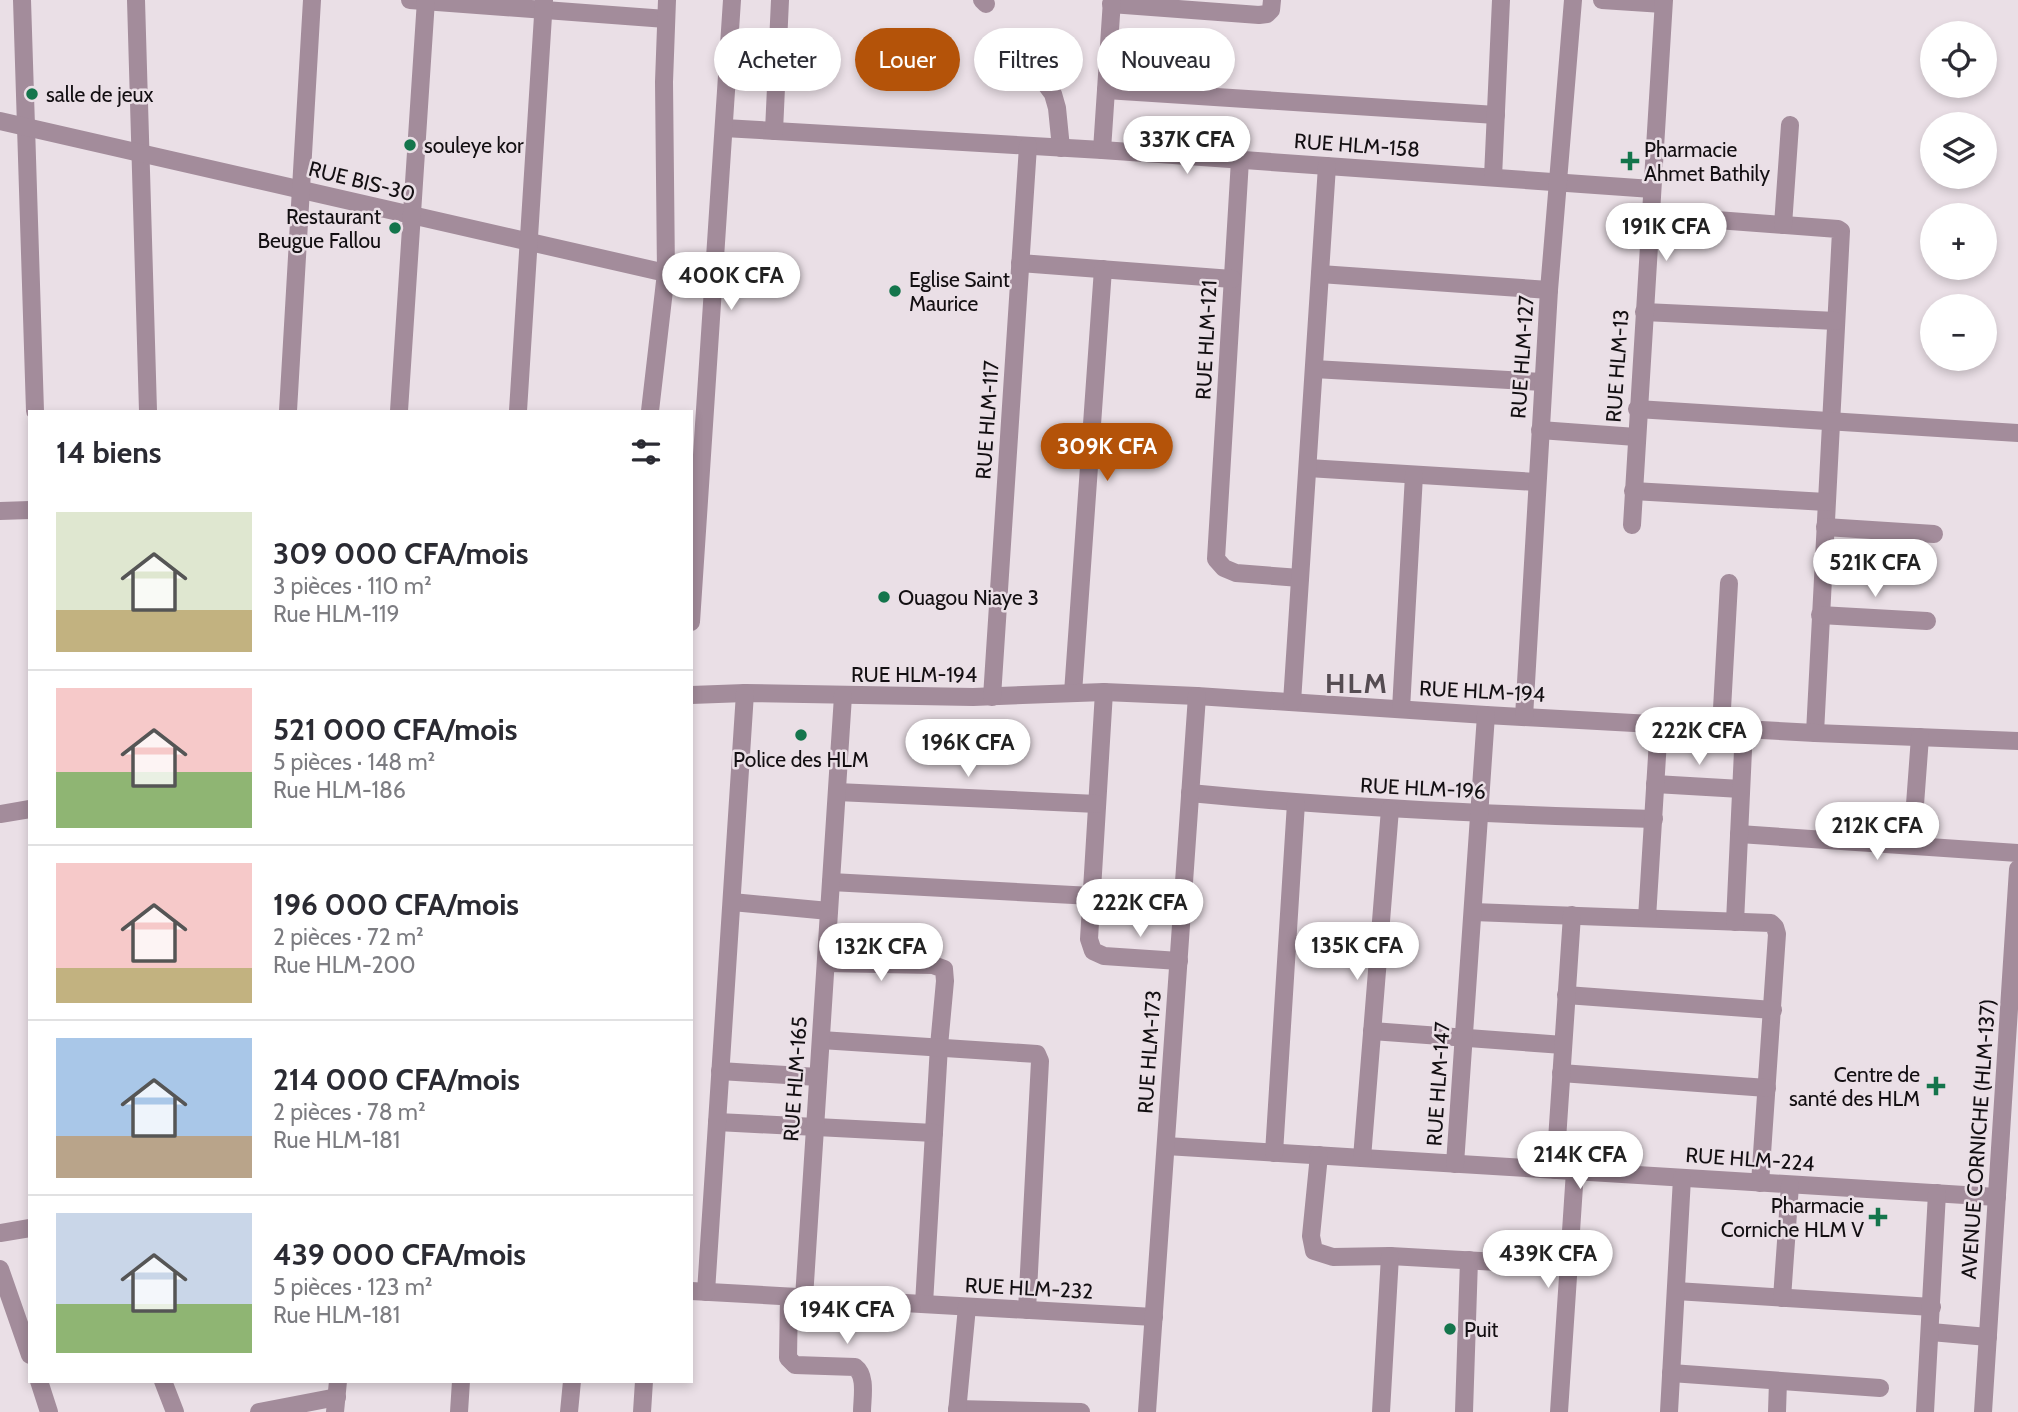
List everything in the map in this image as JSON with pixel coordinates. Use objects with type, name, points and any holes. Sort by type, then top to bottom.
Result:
[{"type":"street","points":[[22,0],[35,410]]},
{"type":"street","points":[[136,0],[148,410]]},
{"type":"street","points":[[288,410],[312,0]]},
{"type":"street","points":[[398,410],[420,0],[544,5],[666,19]]},
{"type":"street","points":[[650,410],[666,273],[664,82],[667,0]]},
{"type":"street","points":[[693,593],[732,0]]},
{"type":"street","points":[[774,131],[780,0]]},
{"type":"street","points":[[1493,177],[1501,0]]},
{"type":"street","name":"RUE HLM-127","points":[[1524,717],[1556,183],[1573,0]]},
{"type":"street","points":[[1602,0],[1664,2]]},
{"type":"street","points":[[1110,28],[1111,2],[1269,7]]},
{"type":"street","name":"RUE HLM-13","points":[[1632,525],[1664,2]]},
{"type":"street","points":[[518,410],[544,5]]},
{"type":"street","points":[[1051,91],[1057,108],[1061,148]]},
{"type":"street","points":[[1102,150],[1106,91]]},
{"type":"street","points":[[1122,91],[1496,115]]},
{"type":"street","name":"RUE BIS-30","points":[[0,121],[714,284]]},
{"type":"street","points":[[1783,225],[1790,124]]},
{"type":"street","name":"RUE HLM-158","points":[[724,128],[1102,150],[1652,189]]},
{"type":"street","name":"RUE HLM-117","points":[[992,697],[1028,146]]},
{"type":"street","name":"RUE HLM-121","points":[[1240,160],[1216,559],[1224,568],[1236,573],[1300,578]]},
{"type":"street","points":[[1292,702],[1327,166]]},
{"type":"street","points":[[1650,215],[1838,229],[1841,234],[1815,733]]},
{"type":"street","points":[[1020,262],[1233,279]]},
{"type":"street","points":[[1073,693],[1103,269]]},
{"type":"street","points":[[1320,274],[1549,290]]},
{"type":"street","points":[[1644,312],[1836,321]]},
{"type":"street","points":[[1314,369],[1543,382]]},
{"type":"street","points":[[1637,409],[2018,433]]},
{"type":"street","points":[[1540,430],[1636,437]]},
{"type":"street","points":[[1308,468],[1536,482]]},
{"type":"street","points":[[1401,709],[1414,475]]},
{"type":"street","points":[[1633,491],[1826,502]]},
{"type":"street","points":[[0,511],[28,510]]},
{"type":"street","points":[[1825,527],[1934,534]]},
{"type":"street","points":[[1721,727],[1729,583]]},
{"type":"street","points":[[1821,615],[1927,621]]},
{"type":"street","points":[[1104,692],[1089,939],[1093,951],[1104,956],[1179,961]]},
{"type":"street","name":"RUE HLM-194","points":[[693,695],[745,693],[992,697],[1104,692],[1815,733],[2018,741]]},
{"type":"street","points":[[699,1292],[717,1122],[745,693]]},
{"type":"street","name":"RUE HLM-165","points":[[843,696],[815,1127],[788,1358],[795,1365],[855,1367],[860,1370],[863,1379],[862,1412]]},
{"type":"street","name":"RUE HLM-173","points":[[1147,1412],[1197,696]]},
{"type":"street","name":"RUE HLM-147","points":[[1455,1164],[1486,715]]},
{"type":"street","points":[[1647,918],[1658,724]]},
{"type":"street","points":[[1735,922],[1744,729]]},
{"type":"street","points":[[1912,845],[1920,737]]},
{"type":"street","points":[[1655,784],[1741,789]]},
{"type":"street","points":[[837,792],[1097,804]]},
{"type":"street","name":"RUE HLM-196","points":[[1190,793],[1479,815],[1654,819]]},
{"type":"street","points":[[1274,1153],[1296,803]]},
{"type":"street","points":[[0,814],[28,809]]},
{"type":"street","points":[[1362,1158],[1390,809]]},
{"type":"street","points":[[1739,834],[2018,853]]},
{"type":"street","name":"AVENUE CORNICHE (HLM-137)","points":[[1983,1412],[2018,869]]},
{"type":"street","points":[[831,882],[1092,896]]},
{"type":"street","points":[[732,902],[829,911]]},
{"type":"street","points":[[1473,912],[1771,923],[1777,933],[1760,1183]]},
{"type":"street","points":[[1555,1170],[1572,915]]},
{"type":"street","points":[[825,963],[933,965],[944,970],[924,1304]]},
{"type":"street","points":[[1566,995],[1773,1010]]},
{"type":"street","points":[[1372,1031],[1563,1045]]},
{"type":"street","points":[[821,1040],[1035,1053],[1040,1061],[1027,1310]]},
{"type":"street","points":[[720,1071],[818,1077]]},
{"type":"street","points":[[1561,1073],[1767,1088]]},
{"type":"street","points":[[717,1122],[934,1133]]},
{"type":"street","name":"RUE HLM-224","points":[[1166,1146],[1997,1197]]},
{"type":"street","points":[[1319,1155],[1311,1237],[1314,1251],[1333,1257],[1390,1256],[1569,1266]]},
{"type":"street","points":[[1559,1412],[1576,1171]]},
{"type":"street","points":[[1669,1412],[1682,1178]]},
{"type":"street","points":[[1782,1298],[1790,1185]]},
{"type":"street","points":[[1924,1412],[1931,1332],[1937,1193]]},
{"type":"street","points":[[0,1233],[28,1228]]},
{"type":"street","points":[[1381,1412],[1390,1256]]},
{"type":"street","points":[[1464,1412],[1469,1260]]},
{"type":"street","points":[[0,1269],[28,1349]]},
{"type":"street","points":[[1676,1291],[1932,1307]]},
{"type":"street","name":"RUE HLM-232","points":[[699,1292],[1154,1317]]},
{"type":"street","points":[[967,1307],[957,1410],[1081,1412]]},
{"type":"street","points":[[1931,1332],[1988,1338]]},
{"type":"street","points":[[1671,1373],[1880,1388]]},
{"type":"street","points":[[1777,1412],[1778,1381]]},
{"type":"street","points":[[40,1383],[50,1412]]},
{"type":"street","points":[[164,1383],[175,1412]]},
{"type":"street","points":[[459,1412],[461,1383]]},
{"type":"street","points":[[569,1412],[572,1383]]},
{"type":"street","points":[[642,1412],[644,1383]]},
{"type":"street","points":[[258,1412],[337,1397]]},
{"type":"place","name":"salle de jeux","points":[[32,94]]},
{"type":"place","name":"souleye kor","points":[[410,145]]},
{"type":"place","name":"Pharmacie Ahmet Bathily","points":[[1630,161]]},
{"type":"place","name":"Restaurant Beugue Fallou","points":[[395,228]]},
{"type":"place","name":"Eglise Saint Maurice","points":[[895,291]]},
{"type":"place","name":"Ouagou Niaye 3","points":[[884,597]]},
{"type":"place","name":"Police des HLM","points":[[801,735]]},
{"type":"place","name":"Centre de santé des HLM","points":[[1936,1086]]},
{"type":"place","name":"Pharmacie Corniche HLM V","points":[[1878,1217]]},
{"type":"place","name":"Puit","points":[[1450,1329]]},
{"type":"district","name":"HLM","points":[[1357,683]]}]
